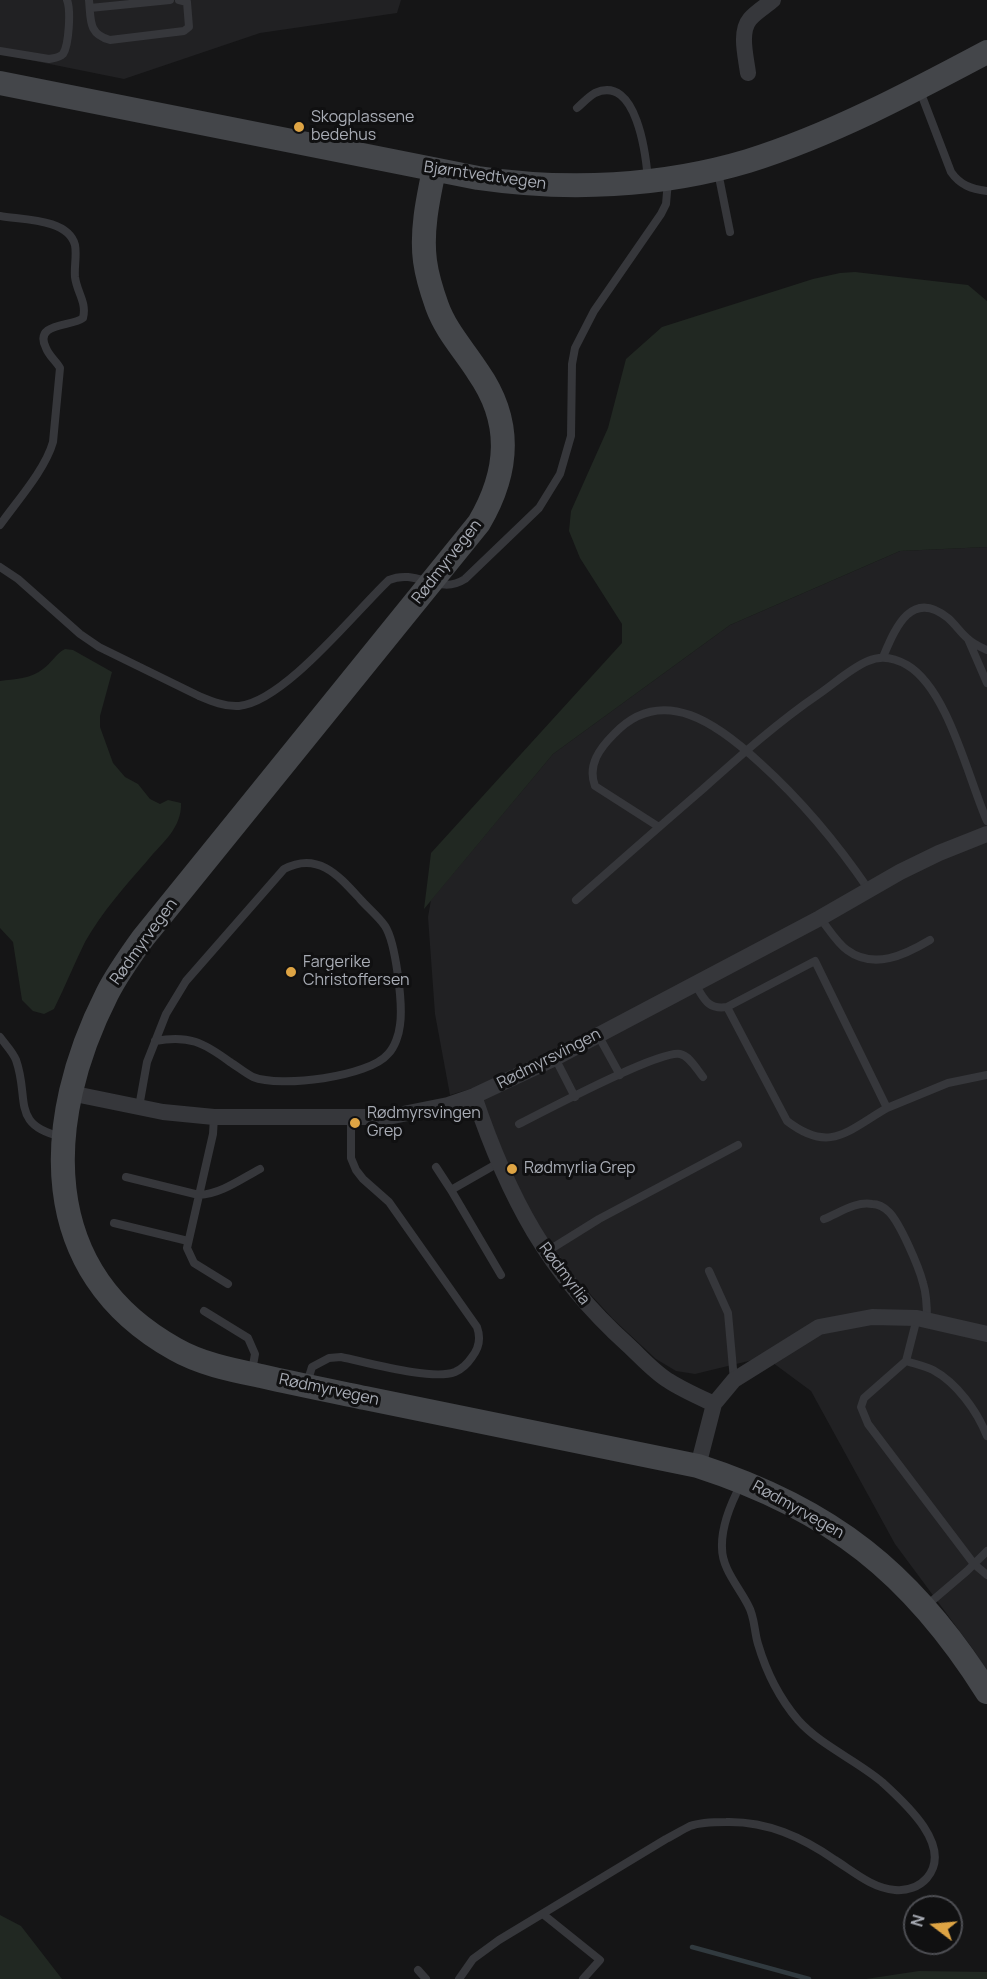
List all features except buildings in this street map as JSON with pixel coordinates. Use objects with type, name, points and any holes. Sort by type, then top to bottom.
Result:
[{"type":"street","points":[[748,73],[745,27],[750,19],[773,0]]},
{"type":"street","name":"Bjørntvedtvegen","points":[[0,84],[478,178],[528,184],[586,185],[658,179],[717,169],[748,160],[810,138],[919,88],[987,52]]},
{"type":"street","name":"Rødmyrvegen","points":[[434,170],[425,229],[425,261],[445,325],[490,389],[496,404],[503,441],[503,461],[499,480],[479,523],[143,938],[124,965],[104,1002],[83,1051],[70,1093],[62,1137],[62,1177],[71,1225],[91,1270],[110,1296],[135,1322],[177,1350],[217,1366],[698,1466],[742,1480],[797,1506],[849,1538],[885,1567],[925,1606],[947,1633],[987,1692]]},
{"type":"street","name":"Rødmyrsvingen","points":[[70,1093],[139,1108],[213,1117],[388,1117],[448,1105],[474,1096],[555,1058],[939,853],[987,834]]},
{"type":"street","name":"Rødmyrlia","points":[[474,1096],[527,1223],[569,1284],[592,1311],[651,1367],[668,1380],[714,1404]]},
{"type":"street","points":[[698,1466],[714,1404],[734,1380],[819,1327],[872,1317],[922,1319],[987,1334]]},
{"type":"lane","points":[[0,51],[49,59],[57,58],[66,46],[70,7],[67,0]]},
{"type":"lane","points":[[170,0],[90,4],[93,29],[99,37],[110,40],[184,31],[189,27],[190,21],[187,2],[179,0]]},
{"type":"lane","points":[[919,88],[951,172],[957,181],[966,186],[987,191]]},
{"type":"lane","points":[[0,567],[18,579],[80,634],[99,647],[212,702],[238,706],[252,703],[284,686],[389,580],[399,576],[411,576],[445,586],[457,585],[465,579],[539,507],[560,474],[572,436],[572,364],[575,348],[594,311],[661,214],[667,196],[645,150],[637,122],[627,100],[610,91],[601,91],[589,97],[577,108]]},
{"type":"lane","points":[[717,169],[730,232]]},
{"type":"lane","points":[[0,216],[45,222],[57,226],[68,234],[74,242],[75,281],[85,309],[83,318],[77,322],[51,327],[44,334],[46,350],[60,368],[53,442],[37,472],[0,525]]},
{"type":"lane","points":[[883,657],[896,627],[913,610],[922,608],[939,612],[949,618],[967,639],[987,683]]},
{"type":"lane","points":[[967,639],[987,650]]},
{"type":"lane","points":[[576,900],[746,750],[796,710],[868,661],[883,657],[908,665],[933,691],[952,726],[987,821]]},
{"type":"lane","points":[[659,827],[596,786],[592,778],[593,766],[604,745],[629,721],[644,714],[676,711],[707,721],[724,732],[781,782],[813,814],[840,847],[869,890]]},
{"type":"lane","points":[[139,1108],[147,1062],[155,1041],[166,1014],[186,981],[284,869],[295,863],[317,864],[339,876],[385,926],[395,957],[400,1024],[389,1054],[360,1071],[334,1077],[278,1082],[252,1076],[197,1041],[186,1038],[155,1041]]},
{"type":"lane","points":[[820,918],[845,949],[858,957],[874,960],[892,959],[909,953],[930,940]]},
{"type":"lane","points":[[695,984],[708,1004],[717,1008],[727,1006],[815,961],[887,1108]]},
{"type":"lane","points":[[727,1006],[787,1121],[816,1138],[833,1138],[887,1108],[948,1083],[987,1075]]},
{"type":"lane","points":[[598,1035],[620,1075]]},
{"type":"lane","points":[[0,1037],[15,1057],[20,1072],[27,1119],[36,1128],[62,1137]]},
{"type":"lane","points":[[519,1124],[656,1059],[679,1054],[686,1056],[703,1077]]},
{"type":"lane","points":[[555,1058],[575,1097]]},
{"type":"lane","points":[[213,1117],[213,1134],[187,1248],[194,1263],[228,1284]]},
{"type":"lane","points":[[306,1386],[312,1367],[329,1358],[341,1357],[423,1373],[454,1372],[466,1365],[474,1355],[480,1335],[477,1327],[389,1202],[363,1179],[357,1170],[351,1158],[351,1118]]},
{"type":"lane","points":[[546,1252],[599,1219],[738,1145]]},
{"type":"lane","points":[[451,1190],[500,1162]]},
{"type":"lane","points":[[436,1167],[501,1275]]},
{"type":"lane","points":[[126,1177],[199,1195],[215,1192],[260,1169]]},
{"type":"lane","points":[[824,1219],[857,1204],[870,1203],[880,1205],[897,1222],[923,1282],[927,1303],[906,1361],[864,1398],[862,1412],[867,1424],[974,1564],[987,1575]]},
{"type":"lane","points":[[114,1223],[188,1241]]},
{"type":"lane","points":[[709,1271],[728,1313],[734,1380]]},
{"type":"lane","points":[[204,1311],[249,1338],[255,1354],[251,1374]]},
{"type":"lane","points":[[906,1361],[933,1370],[957,1389],[974,1412],[987,1436]]},
{"type":"lane","points":[[459,1979],[473,1959],[499,1940],[691,1826],[742,1821],[768,1826],[795,1836],[865,1880],[881,1888],[897,1891],[912,1889],[924,1882],[933,1871],[935,1856],[932,1841],[921,1822],[876,1777],[816,1736],[799,1720],[774,1682],[758,1643],[749,1606],[725,1565],[722,1550],[722,1534],[727,1516],[742,1480]]},
{"type":"lane","points":[[925,1606],[987,1551]]},
{"type":"lane","points":[[544,1915],[600,1960],[583,1979]]},
{"type":"lane","points":[[418,1970],[426,1979]]},
{"type":"shaded area","points":[[0,0],[401,0],[397,13],[260,33],[124,79],[0,54]]},
{"type":"shaded area","points":[[855,272],[968,285],[987,301],[987,547],[900,551],[730,625],[553,754],[424,909],[431,853],[622,643],[622,624],[580,558],[569,531],[571,511],[608,428],[626,359],[662,327],[813,279]]},
{"type":"shaded area","points":[[987,547],[987,1673],[975,1652],[895,1544],[811,1391],[765,1357],[695,1374],[676,1371],[656,1359],[613,1319],[560,1261],[538,1227],[509,1168],[477,1087],[450,1095],[435,1014],[428,917],[431,900],[553,754],[730,625],[900,551]]},
{"type":"shaded area","points":[[65,649],[73,650],[112,672],[100,716],[100,727],[113,763],[125,777],[138,784],[150,799],[160,804],[168,800],[181,803],[175,828],[99,920],[85,942],[54,1009],[44,1014],[33,1011],[22,1000],[13,942],[0,928],[0,681],[33,675],[46,667]]},
{"type":"shaded area","points":[[0,1915],[21,1926],[62,1979],[0,1979]]},
{"type":"shaded area","points":[[919,1971],[987,1972],[987,1979],[866,1979]]},
{"type":"waterway","points":[[692,1947],[809,1979]]},
{"type":"place","name":"Skogplassene bedehus","points":[[299,127]]},
{"type":"place","name":"Fargerike Christoffersen","points":[[291,972]]},
{"type":"place","name":"Rødmyrsvingen Grep","points":[[355,1123]]},
{"type":"place","name":"Rødmyrlia Grep","points":[[512,1169]]}]
